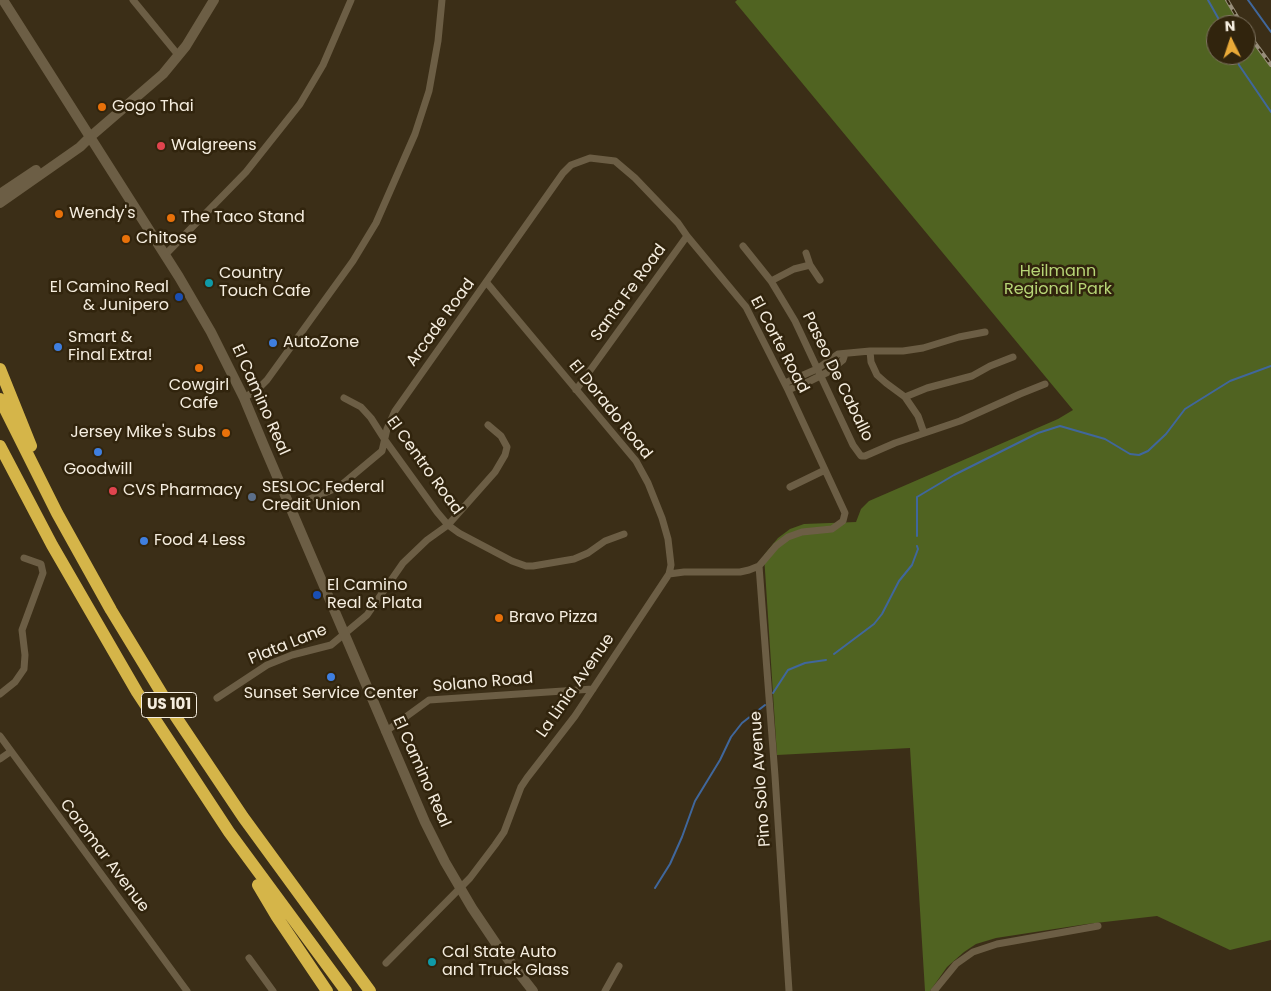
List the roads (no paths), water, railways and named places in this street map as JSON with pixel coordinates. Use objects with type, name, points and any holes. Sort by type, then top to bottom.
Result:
[{"type":"highway","points":[[0,369],[57,514]]},
{"type":"highway","name":"US 101","points":[[0,399],[57,514],[116,618],[197,750],[263,845],[370,991]]},
{"type":"highway","name":"US 101","points":[[0,446],[52,545],[101,632],[180,760],[229,832],[346,991]]},
{"type":"highway","points":[[229,832],[277,917],[327,991]]},
{"type":"main road","name":"El Camino Real","points":[[3,0],[206,323],[244,398],[425,822],[459,887],[497,945],[533,991]]},
{"type":"main road","points":[[0,203],[80,147],[163,74],[179,56],[214,0]]},
{"type":"main road","points":[[0,194],[77,143],[90,137]]},
{"type":"street","points":[[133,0],[179,56]]},
{"type":"street","points":[[165,255],[246,172],[300,104],[323,65],[351,0]]},
{"type":"street","points":[[244,398],[258,389],[267,380],[353,261],[376,223],[416,134],[429,91],[438,41],[442,0]]},
{"type":"street","name":"Arcade Road","points":[[290,507],[338,487],[382,451],[387,429],[394,411],[571,165],[590,158],[615,161]]},
{"type":"street","name":"El Corte Road","points":[[615,161],[635,178],[678,223],[746,307],[845,513],[844,518],[837,526],[788,536],[776,546],[759,566]]},
{"type":"street","name":"Santa Fe Road","points":[[576,390],[687,236]]},
{"type":"street","name":"Paseo De Caballo","points":[[743,246],[771,281],[795,321],[853,445],[860,456],[865,456],[895,443],[975,415],[1045,384]]},
{"type":"street","points":[[806,252],[810,265],[820,280]]},
{"type":"street","points":[[771,281],[794,269],[810,265]]},
{"type":"street","name":"El Dorado Road","points":[[487,283],[630,453],[642,471],[662,518],[668,540],[671,565],[669,574]]},
{"type":"street","points":[[786,387],[843,360],[845,354],[923,348],[985,332]]},
{"type":"street","points":[[870,351],[871,362],[877,374],[905,397],[918,416],[924,433]]},
{"type":"street","points":[[905,397],[927,388],[972,376],[990,366],[1013,357]]},
{"type":"street","name":"El Centro Road","points":[[344,398],[361,407],[366,412],[448,525],[459,533],[512,561],[526,566],[574,559],[588,553],[605,541],[624,534]]},
{"type":"street","name":"Plata Lane","points":[[217,698],[255,671],[267,665],[292,656],[332,646],[367,615],[403,563],[416,550],[448,525],[489,480],[505,455],[507,447],[504,440],[488,425]]},
{"type":"street","points":[[790,487],[825,470]]},
{"type":"street","points":[[0,694],[19,678],[24,669],[25,655],[22,630],[43,573],[41,564],[24,558]]},
{"type":"street","points":[[669,574],[684,572],[740,572],[759,566]]},
{"type":"street","name":"Pino Solo Avenue","points":[[759,566],[789,991]]},
{"type":"street","name":"La Linia Avenue","points":[[386,963],[477,870],[504,832],[526,778],[569,724],[669,574]]},
{"type":"street","name":"Solano Road","points":[[385,732],[429,700],[593,689]]},
{"type":"street","name":"Coromar Avenue","points":[[0,736],[187,991]]},
{"type":"street","points":[[0,759],[10,752]]},
{"type":"street","points":[[934,991],[956,964],[973,952],[997,944],[1098,926]]},
{"type":"street","points":[[249,958],[273,991]]},
{"type":"street","points":[[605,991],[619,966]]},
{"type":"waterway","points":[[1208,0],[1216,15]]},
{"type":"waterway","points":[[1248,0],[1271,32]]},
{"type":"waterway","points":[[1239,65],[1271,112]]},
{"type":"waterway","points":[[917,536],[917,497],[954,475],[1038,433],[1060,426],[1105,439],[1130,454],[1139,455],[1148,451],[1166,434],[1185,409],[1230,381],[1271,366]]},
{"type":"waterway","points":[[834,654],[874,624],[882,614],[899,581],[912,565],[918,549],[917,546]]},
{"type":"waterway","points":[[773,693],[788,670],[805,663],[826,660]]},
{"type":"waterway","points":[[655,888],[670,864],[695,801],[720,760],[731,737],[742,723],[765,705]]},
{"type":"railway","points":[[1227,0],[1236,15]]},
{"type":"railway","points":[[1256,45],[1271,65]]},
{"type":"place","name":"Gogo Thai","points":[[102,107]]},
{"type":"place","name":"Walgreens","points":[[161,146]]},
{"type":"place","name":"Wendy's","points":[[59,214]]},
{"type":"place","name":"The Taco Stand","points":[[171,218]]},
{"type":"place","name":"Chitose","points":[[126,239]]},
{"type":"place","name":"Country Touch Cafe","points":[[209,283]]},
{"type":"place","name":"El Camino Real & Junipero","points":[[179,297]]},
{"type":"place","name":"AutoZone","points":[[273,343]]},
{"type":"place","name":"Smart & Final Extra!","points":[[58,347]]},
{"type":"place","name":"Cowgirl Cafe","points":[[199,368]]},
{"type":"place","name":"Jersey Mike's Subs","points":[[226,433]]},
{"type":"place","name":"Goodwill","points":[[98,452]]},
{"type":"place","name":"CVS Pharmacy","points":[[113,491]]},
{"type":"place","name":"SESLOC Federal Credit Union","points":[[252,497]]},
{"type":"place","name":"Food 4 Less","points":[[144,541]]},
{"type":"place","name":"El Camino Real & Plata","points":[[317,595]]},
{"type":"place","name":"Bravo Pizza","points":[[499,618]]},
{"type":"place","name":"Sunset Service Center","points":[[331,677]]},
{"type":"place","name":"Cal State Auto and Truck Glass","points":[[432,962]]},
{"type":"park label","name":"Heilmann Regional Park","points":[[1058,281]]}]
